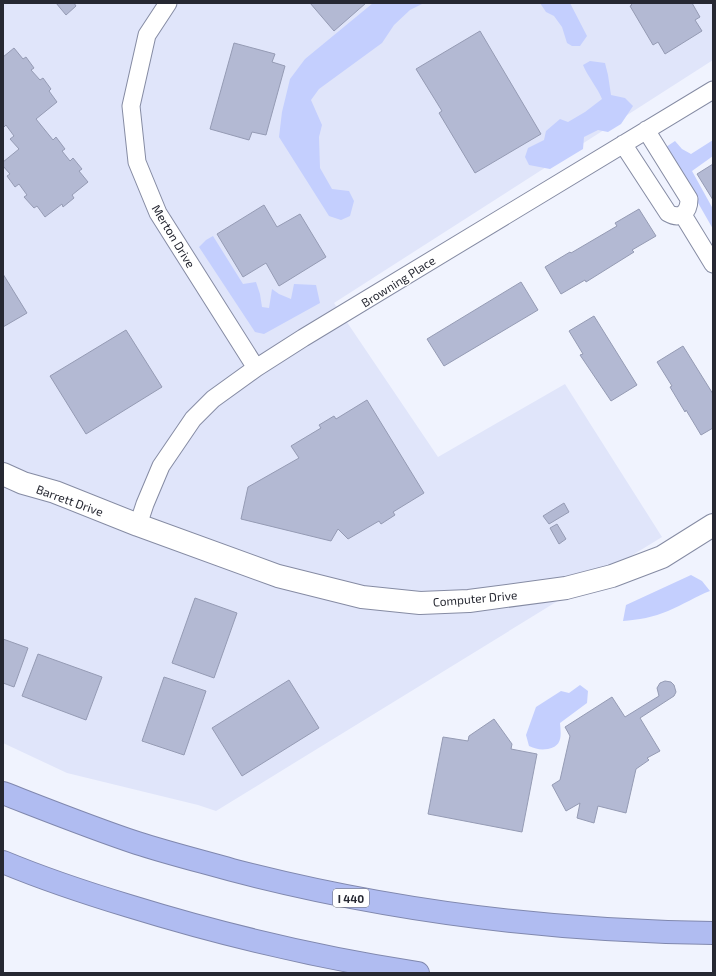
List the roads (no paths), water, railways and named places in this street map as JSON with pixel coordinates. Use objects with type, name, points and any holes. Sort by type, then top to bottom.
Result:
[{"type":"highway","name":"I 440","points":[[3,793],[137,843],[271,880],[364,900],[503,921],[605,930],[713,933]]},
{"type":"highway","points":[[3,862],[100,897],[163,917],[218,932],[322,956],[418,973]]},
{"type":"street","name":"Merton Drive","points":[[168,3],[147,35],[131,106],[137,162],[158,213],[256,368]]},
{"type":"street","name":"Browning Place","points":[[138,526],[145,504],[161,466],[193,419],[213,399],[256,368],[303,338],[713,90]]},
{"type":"street","points":[[623,144],[668,213],[676,216],[683,214],[687,210],[689,199],[646,130]]},
{"type":"street","points":[[683,214],[713,264]]},
{"type":"street","name":"Barrett Drive","points":[[3,474],[23,483],[55,492],[138,526]]},
{"type":"street","name":"Computer Drive","points":[[138,526],[278,576],[362,597],[420,603],[469,601],[566,588],[612,576],[662,557],[713,526]]}]
